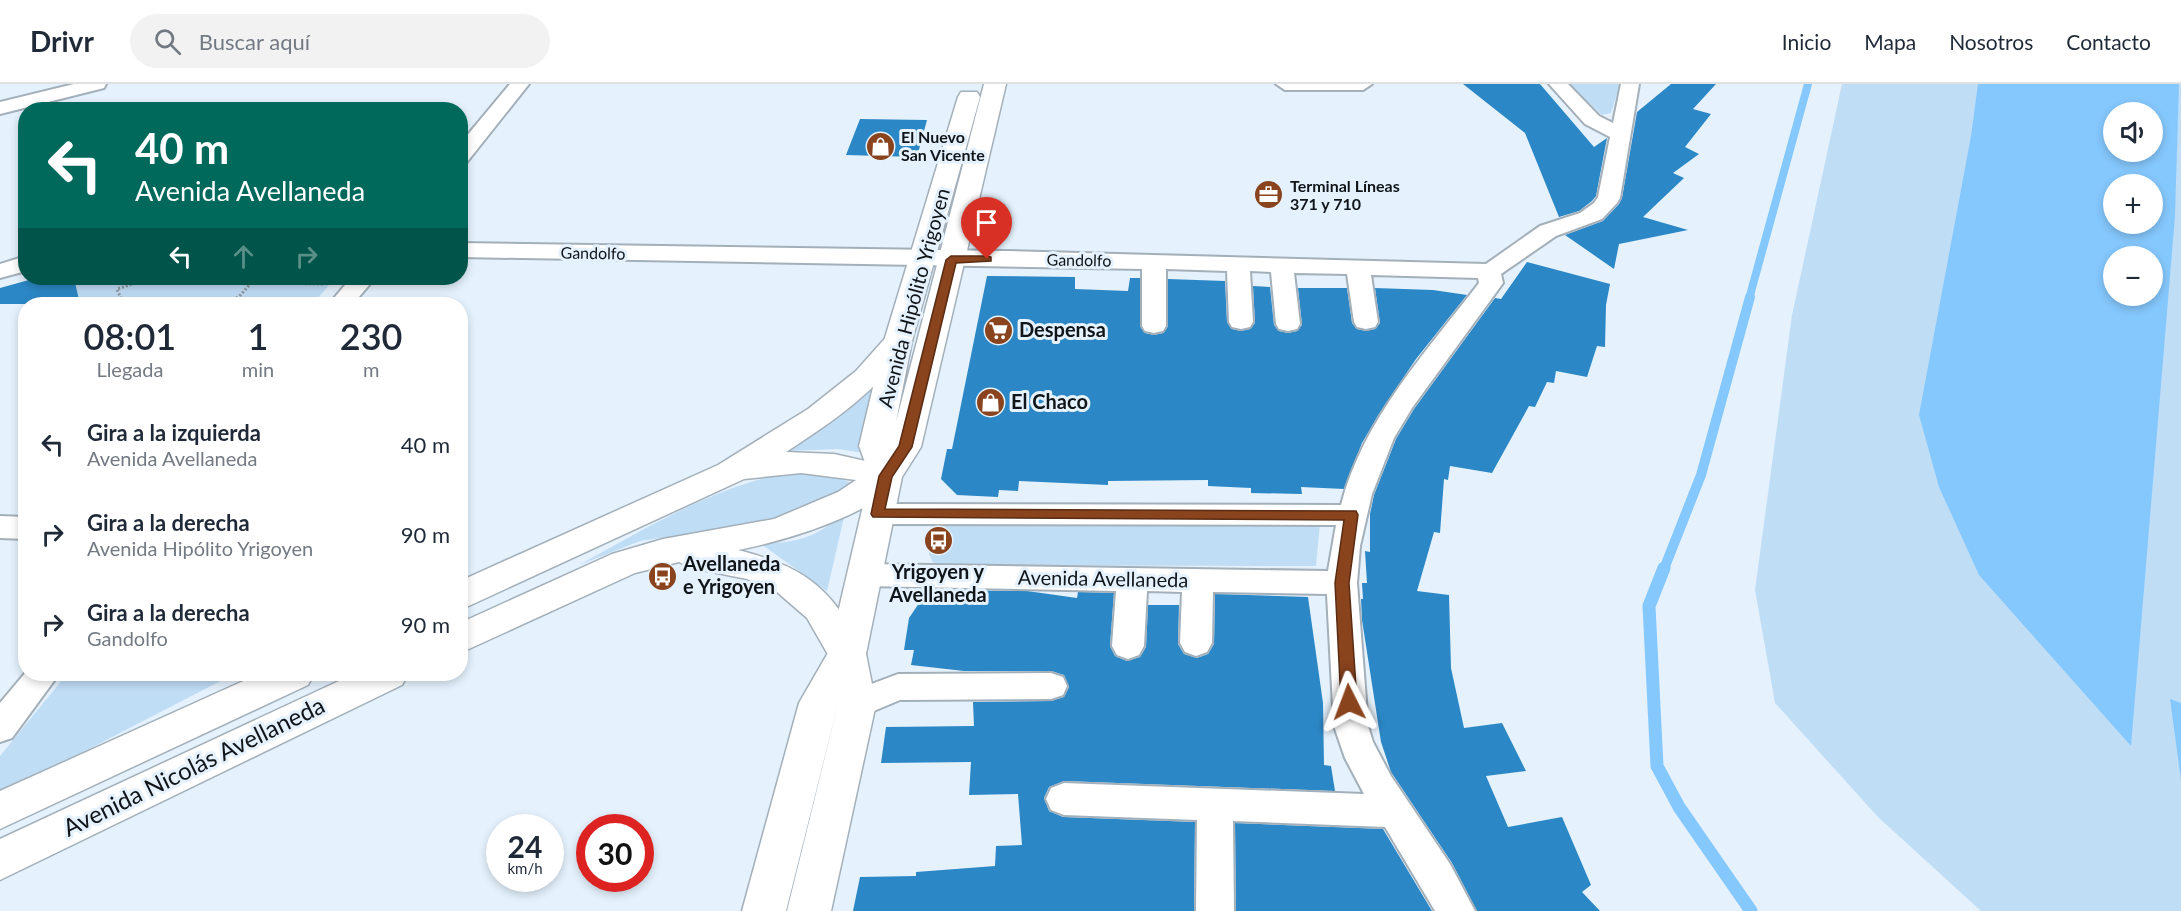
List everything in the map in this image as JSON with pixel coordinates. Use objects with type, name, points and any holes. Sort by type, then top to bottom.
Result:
[{"type":"main road","name":"Avenida Hipólito Yrigoyen","points":[[886,476],[875,446],[898,341],[973,84]]},
{"type":"main road","name":"Avenida Hipólito Yrigoyen","points":[[764,911],[818,703],[848,654],[886,476],[905,447],[995,84]]},
{"type":"main road","points":[[468,593],[729,473],[819,416],[867,378],[898,341]]},
{"type":"main road","points":[[729,473],[770,463],[801,460],[843,466],[886,476]]},
{"type":"main road","points":[[468,635],[624,563],[663,552],[780,530],[850,500],[886,476]]},
{"type":"main road","points":[[663,552],[728,560],[778,577],[814,602],[848,654]]},
{"type":"main road","name":"Avenida Hipólito Yrigoyen","points":[[809,911],[857,704],[848,654]]},
{"type":"main road","name":"Avenida Nicolás Avellaneda","points":[[0,811],[280,681]]},
{"type":"main road","name":"Avenida Nicolás Avellaneda","points":[[0,860],[374,681]]},
{"type":"street","points":[[24,102],[96,84]]},
{"type":"street","points":[[468,148],[520,84]]},
{"type":"street","points":[[1285,84],[1363,84]]},
{"type":"street","points":[[1558,84],[1592,120],[1619,134]]},
{"type":"street","points":[[1456,911],[1417,844],[1366,768],[1356,746],[1351,726],[1342,583],[1351,515],[1380,438],[1402,403],[1491,283],[1489,271],[1507,263],[1549,230],[1600,213],[1609,198],[1630,84]]},
{"type":"street","points":[[0,108],[18,104]]},
{"type":"street","name":"Gandolfo","points":[[468,250],[1154,262],[1489,271]]},
{"type":"street","points":[[1154,262],[1154,326]]},
{"type":"street","points":[[1238,264],[1241,322]]},
{"type":"street","points":[[0,271],[18,265]]},
{"type":"street","points":[[1282,266],[1288,324]]},
{"type":"street","points":[[1358,268],[1366,322]]},
{"type":"street","points":[[347,297],[357,285]]},
{"type":"street","points":[[878,514],[1351,515]]},
{"type":"street","points":[[0,527],[18,528]]},
{"type":"street","name":"Avenida Avellaneda","points":[[864,575],[1342,583]]},
{"type":"street","points":[[1128,646],[1132,579]]},
{"type":"street","points":[[1196,643],[1198,580]]},
{"type":"street","points":[[0,728],[37,681]]},
{"type":"street","points":[[857,704],[898,687],[1051,686]]},
{"type":"street","points":[[1064,799],[1387,811]]},
{"type":"street","points":[[1215,805],[1215,911]]},
{"type":"path","points":[[121,297],[117,289],[129,285]]},
{"type":"path","points":[[238,297],[249,285]]},
{"type":"shaded area","points":[[1570,84],[1620,84],[1611,113],[1602,115]]},
{"type":"shaded area","points":[[1842,84],[2181,84],[2181,911],[1981,911],[1878,817],[1775,703],[1755,590],[1792,315]]},
{"type":"shaded area","points":[[76,285],[329,285],[319,297],[78,297]]},
{"type":"shaded area","points":[[882,381],[864,453],[837,449],[787,451],[839,416]]},
{"type":"shaded area","points":[[820,472],[852,483],[809,507],[770,522],[640,541],[579,565],[679,511],[732,488],[784,474]]},
{"type":"shaded area","points":[[845,513],[827,591],[761,544],[787,542],[806,537]]},
{"type":"shaded area","points":[[943,522],[1320,524],[1316,566],[934,565],[929,554],[933,527]]},
{"type":"shaded area","points":[[61,681],[220,681],[0,795],[0,756]]},
{"type":"water","points":[[1978,84],[2179,84],[2175,216],[2131,746],[1979,575],[1939,487],[1919,415],[1971,136]]},
{"type":"water","points":[[2170,699],[2181,703],[2181,780]]},
{"type":"building","points":[[1463,84],[1540,84],[1594,147],[1607,138],[1596,196],[1592,201],[1579,211],[1559,217],[1525,133]]},
{"type":"building","points":[[1671,84],[1716,84],[1693,109],[1711,114],[1685,147],[1699,154],[1673,173],[1684,178],[1643,217],[1688,230],[1619,244],[1614,269],[1565,235],[1603,221],[1619,204],[1637,112]]},
{"type":"building","points":[[860,119],[927,120],[917,157],[846,155]]},
{"type":"building","points":[[1527,262],[1610,284],[1606,305],[1605,347],[1597,346],[1587,377],[1556,371],[1554,383],[1547,382],[1535,407],[1529,406],[1492,473],[1450,466],[1448,480],[1444,479],[1440,533],[1434,532],[1417,591],[1449,595],[1451,668],[1464,728],[1502,723],[1526,771],[1486,776],[1508,827],[1562,817],[1591,885],[1582,892],[1600,911],[1477,911],[1452,863],[1391,772],[1381,742],[1362,620],[1362,583],[1367,583],[1365,551],[1370,552],[1370,514],[1374,495],[1396,439],[1414,409],[1495,298],[1501,299]]},
{"type":"building","points":[[987,276],[1075,277],[1075,289],[1128,291],[1130,278],[1140,278],[1140,326],[1145,333],[1154,335],[1163,333],[1168,326],[1168,279],[1225,281],[1227,322],[1232,329],[1241,331],[1250,329],[1255,323],[1253,286],[1270,287],[1274,325],[1279,331],[1288,333],[1297,331],[1302,325],[1298,288],[1347,288],[1352,323],[1357,329],[1366,331],[1375,329],[1380,323],[1375,288],[1433,290],[1467,295],[1416,359],[1379,414],[1362,443],[1344,489],[1301,487],[1302,494],[1251,493],[1251,488],[1208,486],[1208,480],[1108,481],[1108,485],[1019,481],[1018,491],[999,490],[998,497],[957,495],[941,479],[947,449],[952,449]]},
{"type":"building","points":[[18,283],[18,285],[76,285],[78,297],[18,297],[18,304],[0,304],[0,288]]},
{"type":"building","points":[[928,590],[1027,591],[1077,598],[1078,592],[1114,593],[1110,646],[1115,656],[1127,661],[1140,657],[1146,647],[1148,605],[1179,605],[1178,644],[1184,654],[1197,658],[1208,654],[1214,644],[1215,594],[1308,597],[1323,703],[1324,765],[1331,766],[1335,791],[1064,781],[1049,787],[1044,798],[1049,811],[1063,817],[1195,822],[1194,911],[853,911],[860,877],[916,876],[916,872],[995,866],[996,846],[1022,845],[1018,794],[969,795],[971,762],[881,763],[886,727],[974,726],[973,702],[1051,701],[1064,697],[1069,687],[1064,675],[1051,671],[964,671],[911,665],[914,650],[904,650],[909,618]]},
{"type":"building","points":[[1235,823],[1383,829],[1432,911],[1236,911]]},
{"type":"waterway","points":[[1749,299],[1808,84]]},
{"type":"waterway","points":[[1664,569],[1701,475],[1750,297]]},
{"type":"waterway","points":[[1664,568],[1649,606],[1657,766],[1679,807],[1751,911]]},
{"type":"place","name":"El Nuevo San Vicente","points":[[880,146]]},
{"type":"place","name":"Terminal Líneas 371 y 710","points":[[1269,195]]},
{"type":"place","name":"Despensa","points":[[998,330]]},
{"type":"place","name":"El Chaco","points":[[990,402]]},
{"type":"place","name":"Yrigoyen y Avellaneda","points":[[938,541]]},
{"type":"place","name":"Avellaneda e Yrigoyen","points":[[662,576]]},
{"type":"route","points":[[987,259],[951,260],[905,447],[886,476],[878,514],[1351,515],[1345,546],[1342,583],[1349,702]]}]
